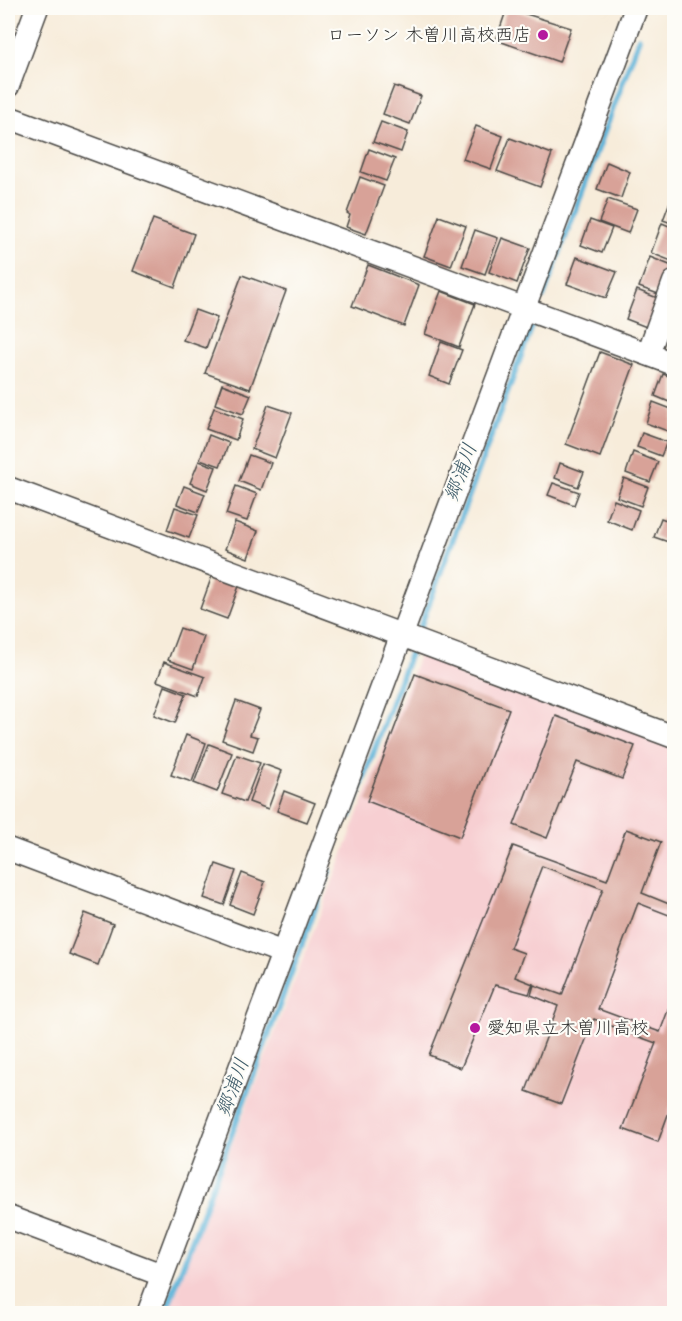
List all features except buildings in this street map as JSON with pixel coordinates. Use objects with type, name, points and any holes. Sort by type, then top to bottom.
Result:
[{"type":"street","points":[[8,86],[37,8]]},
{"type":"street","points":[[148,1314],[281,952],[402,636],[636,8]]},
{"type":"street","points":[[8,117],[675,364]]},
{"type":"street","points":[[648,354],[675,282]]},
{"type":"street","points":[[8,488],[675,737]]},
{"type":"street","points":[[8,849],[281,952]]},
{"type":"street","points":[[8,1217],[162,1275]]},
{"type":"shaded area","name":"愛知県立木曽川高校","points":[[421,650],[674,743],[674,1313],[167,1314]]},
{"type":"waterway","name":"郷浦川","points":[[543,297],[639,38]]},
{"type":"waterway","name":"郷浦川","points":[[419,630],[532,326]]},
{"type":"waterway","name":"郷浦川","points":[[350,816],[412,648]]},
{"type":"waterway","name":"郷浦川","points":[[165,1314],[329,871]]},
{"type":"place","name":"ローソン 木曽川高校西店","points":[[543,35]]},
{"type":"place","name":"愛知県立木曽川高校","points":[[475,1028]]}]
